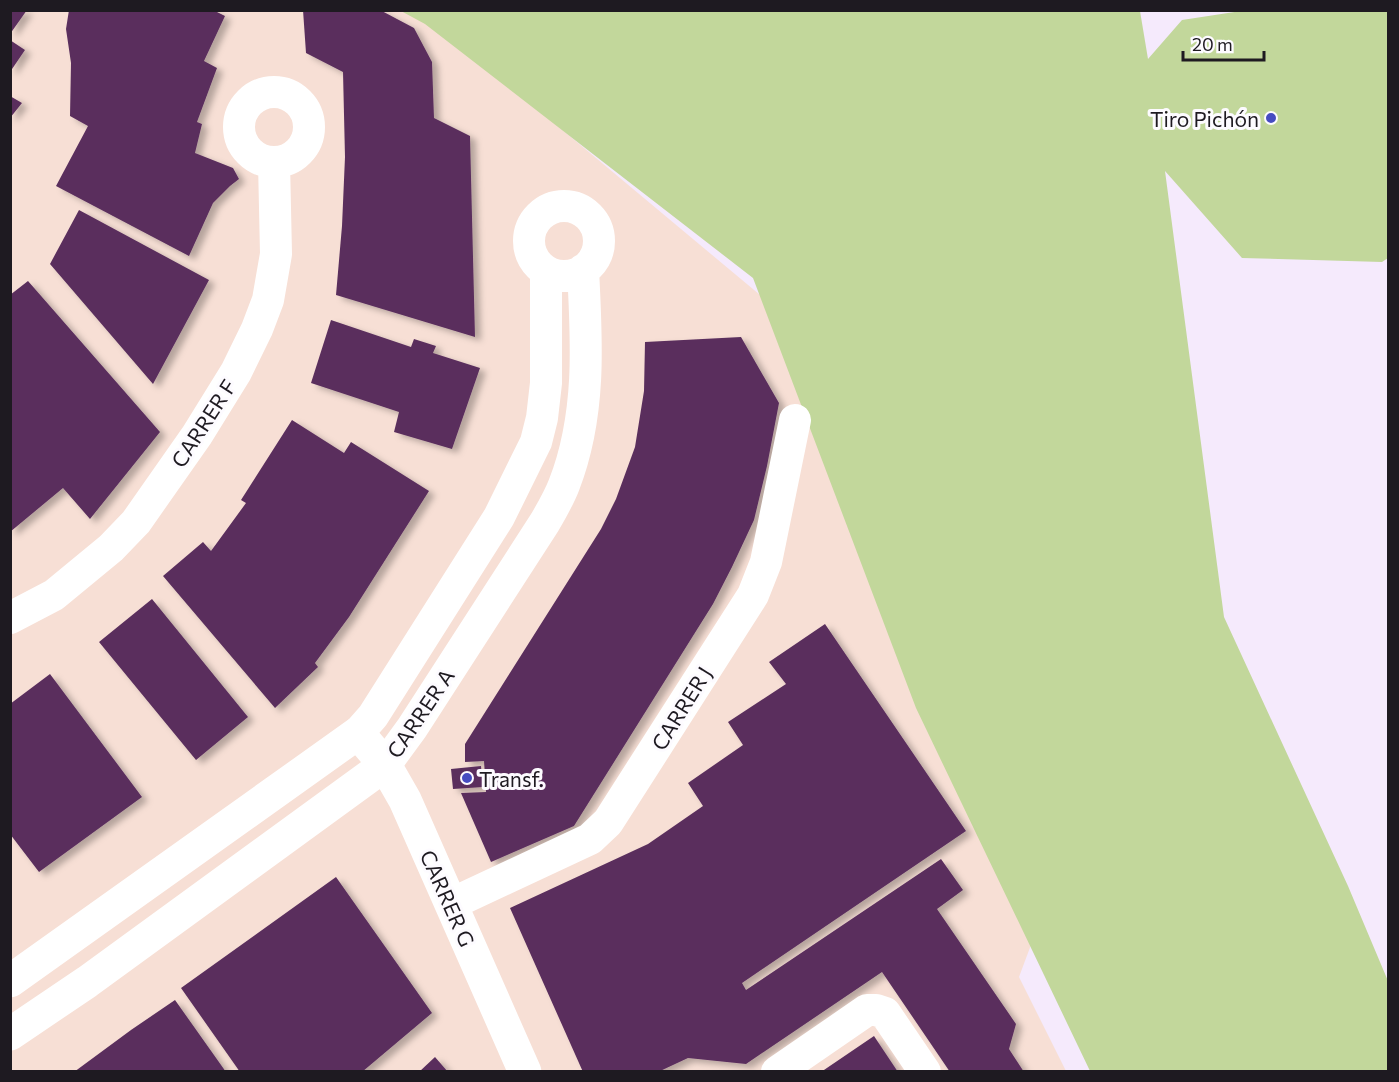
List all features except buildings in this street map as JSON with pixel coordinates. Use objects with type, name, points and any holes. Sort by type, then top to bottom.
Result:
[{"type":"street","name":"CARRER F","points":[[10,618],[54,595],[111,548],[136,522],[197,435],[236,372],[268,300],[276,254],[274,162]]},
{"type":"street","points":[[568,206],[588,215],[596,226],[599,238],[595,257],[590,266],[583,270],[565,277],[546,272],[536,263],[530,252],[531,229],[546,211],[568,206]]},
{"type":"street","name":"CARRER A","points":[[10,1034],[87,982],[385,765],[412,728],[545,522],[563,487],[581,428],[585,391],[587,363],[583,270]]},
{"type":"street","name":"CARRER A","points":[[10,981],[358,733],[373,716],[499,517],[530,458],[542,418],[546,383],[546,272]]},
{"type":"street","name":"CARRER J","points":[[451,904],[590,839],[608,822],[753,595],[766,562],[795,420]]},
{"type":"street","name":"CARRER G","points":[[358,733],[385,765],[405,800],[525,1071]]},
{"type":"street","points":[[777,1071],[867,1010],[885,1013],[925,1071]]},
{"type":"shaded area","points":[[10,11],[420,11],[772,305],[1044,910],[1019,977],[1066,1071],[11,1071]]},
{"type":"green space","points":[[401,11],[1140,11],[1148,59],[1182,20],[1241,11],[1388,11],[1388,258],[1382,262],[1242,258],[1165,171],[1224,617],[1348,886],[1388,981],[1388,1071],[1090,1071],[916,708],[753,278],[425,24]]},
{"type":"place","name":"Tiro Pichón","points":[[1271,118]]},
{"type":"place","name":"Transf.","points":[[467,778]]}]
